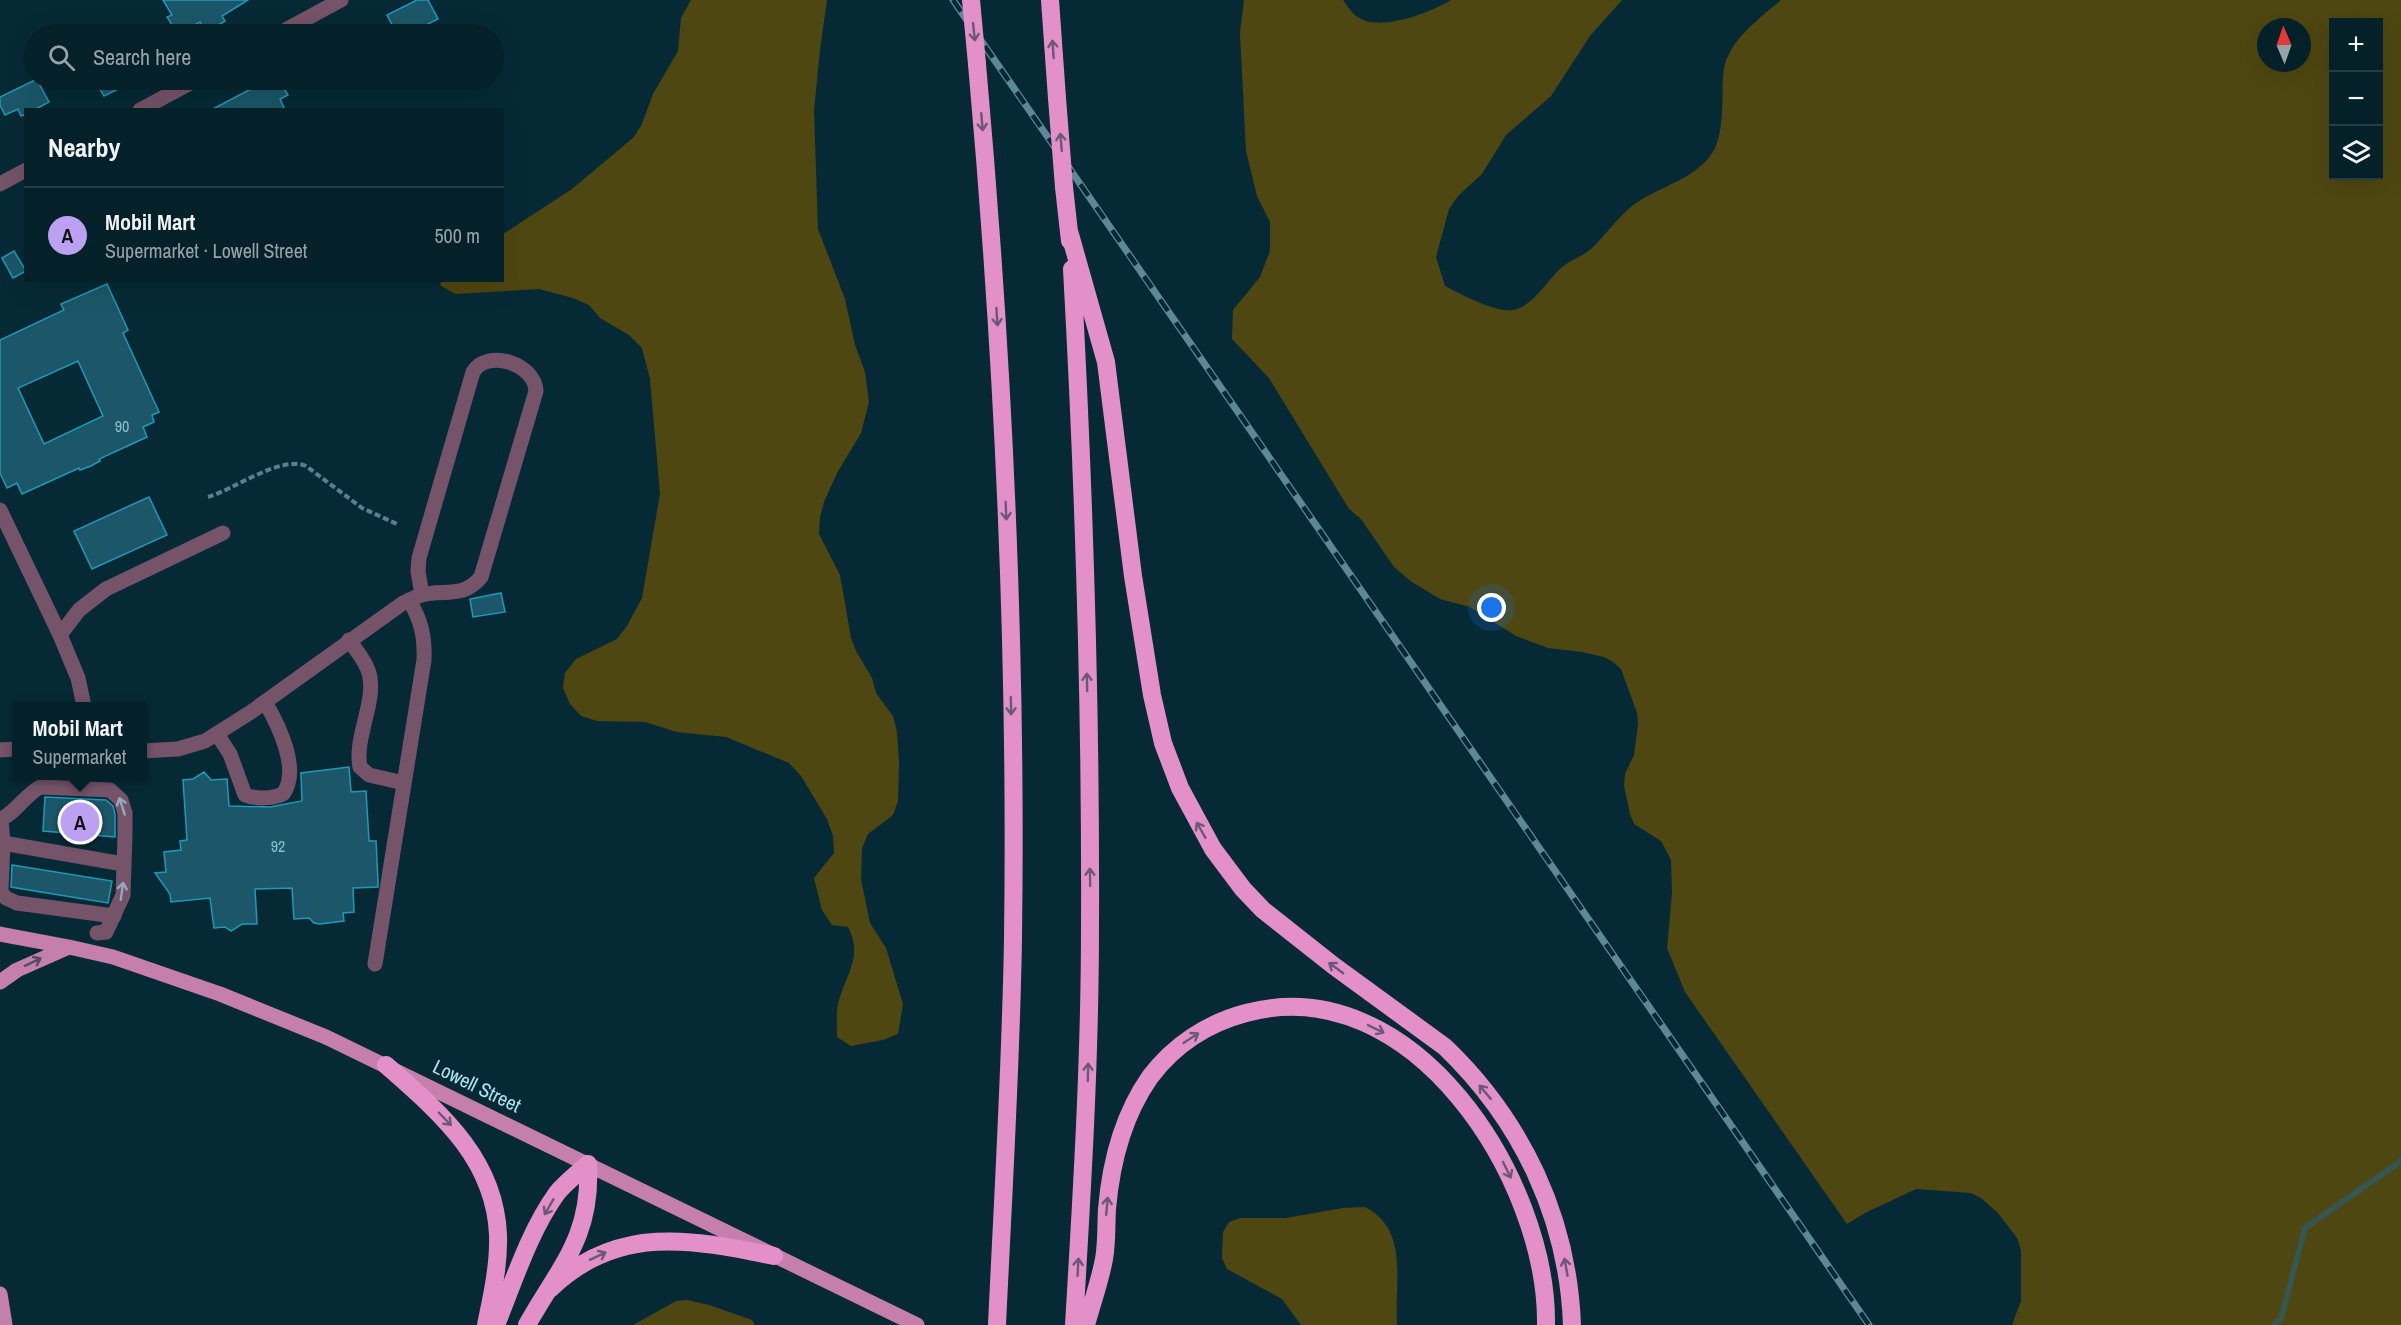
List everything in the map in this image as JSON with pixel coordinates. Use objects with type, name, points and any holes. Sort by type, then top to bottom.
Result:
[{"type":"highway","points":[[971,0],[1000,363],[1011,662],[1013,937],[1008,1134],[997,1325]]},
{"type":"highway","points":[[1050,0],[1069,231],[1082,476],[1090,927],[1087,1106],[1074,1325]]},
{"type":"highway","points":[[1069,231],[1106,362],[1133,576],[1152,695],[1163,743],[1179,788],[1213,849],[1243,889],[1263,910],[1334,966],[1445,1047],[1461,1062],[1502,1113],[1533,1166],[1556,1224],[1565,1261],[1572,1325]]},
{"type":"highway","points":[[1086,1325],[1105,1258],[1109,1187],[1116,1151],[1128,1116],[1141,1090],[1169,1056],[1202,1031],[1240,1015],[1259,1010],[1291,1007],[1327,1011],[1361,1022],[1391,1036],[1431,1068],[1464,1102],[1489,1136],[1526,1213],[1542,1276],[1546,1325]]},
{"type":"highway","points":[[386,1065],[451,1126],[470,1150],[486,1180],[493,1202],[498,1236],[494,1284],[486,1325]]},
{"type":"highway","points":[[527,1325],[571,1253],[582,1227],[588,1203],[588,1164]]},
{"type":"highway","points":[[496,1325],[529,1245],[548,1208],[558,1192],[588,1164]]},
{"type":"highway","points":[[550,1289],[569,1273],[596,1257],[620,1247],[651,1241],[710,1243],[774,1256]]},
{"type":"main road","name":"Lowell Street","points":[[0,934],[91,952],[179,979],[263,1010],[386,1065],[917,1325]]},
{"type":"main road","points":[[0,982],[16,970],[69,946]]},
{"type":"main road","points":[[0,1294],[3,1325]]},
{"type":"street","points":[[297,24],[341,0]]},
{"type":"street","points":[[144,108],[177,90]]},
{"type":"street","points":[[0,184],[24,171]]},
{"type":"street","points":[[147,751],[192,746],[217,734],[349,640],[416,598],[464,591],[481,577],[536,391],[533,378],[527,371],[490,360],[482,363],[472,372],[419,558],[416,598],[425,641],[424,660],[375,964]]},
{"type":"street","points":[[0,510],[60,635],[78,678],[83,702]]},
{"type":"street","points":[[60,635],[79,610],[106,589],[224,532]]},
{"type":"street","points":[[349,640],[364,662],[370,677],[359,752],[360,767],[364,773],[369,775],[404,783]]},
{"type":"street","points":[[217,734],[230,754],[245,795],[274,797],[283,794],[289,782],[287,757],[279,725],[265,702]]},
{"type":"street","points":[[97,933],[106,932],[114,916],[123,895],[125,813],[122,800],[110,790],[40,787],[30,792],[7,817],[1,819],[3,843],[1,892],[6,898],[17,903],[114,916]]},
{"type":"street","points":[[3,843],[123,864]]},
{"type":"street","points":[[95,913],[92,927],[97,933]]},
{"type":"street","points":[[91,952],[97,933]]},
{"type":"path","points":[[208,497],[261,474],[286,465],[299,464],[306,466],[362,508],[399,525]]},
{"type":"shaded area","points":[[691,0],[827,0],[814,111],[818,229],[845,299],[855,345],[865,372],[869,402],[861,433],[837,473],[824,502],[819,534],[840,575],[851,638],[856,651],[872,678],[876,693],[893,716],[897,732],[899,762],[898,801],[893,815],[868,834],[862,848],[861,879],[870,923],[886,948],[903,1004],[898,1034],[883,1040],[851,1046],[837,1037],[837,1016],[841,994],[852,966],[854,948],[848,927],[832,925],[822,910],[814,878],[834,853],[833,836],[827,819],[801,776],[789,763],[726,737],[677,732],[645,722],[597,721],[581,716],[570,704],[563,688],[565,673],[576,659],[617,639],[642,598],[660,494],[650,379],[642,348],[629,335],[600,318],[589,305],[573,298],[539,289],[455,294],[440,285],[442,282],[504,282],[504,233],[572,189],[634,137],[642,124],[653,94],[678,51],[681,18]]},
{"type":"shaded area","points":[[1244,0],[1343,0],[1359,18],[1375,23],[1410,18],[1451,0],[1622,0],[1590,36],[1551,96],[1506,135],[1482,174],[1458,196],[1449,209],[1436,257],[1445,286],[1488,306],[1513,310],[1527,304],[1564,266],[1591,249],[1632,206],[1687,176],[1707,160],[1714,150],[1719,134],[1723,78],[1729,54],[1743,34],[1781,0],[2401,0],[2401,1325],[2012,1325],[2021,1301],[2021,1250],[2017,1238],[1998,1213],[1981,1198],[1971,1193],[1916,1189],[1847,1224],[1685,992],[1667,948],[1672,893],[1671,860],[1661,841],[1634,824],[1630,814],[1624,785],[1625,774],[1634,755],[1638,724],[1637,713],[1621,669],[1604,657],[1548,648],[1516,636],[1470,607],[1440,599],[1412,582],[1394,567],[1361,519],[1349,509],[1269,378],[1232,339],[1233,310],[1260,277],[1270,251],[1270,222],[1257,196],[1246,151],[1240,33]]},
{"type":"shaded area","points":[[1365,1207],[1379,1217],[1389,1229],[1394,1243],[1397,1259],[1397,1325],[1301,1325],[1282,1299],[1227,1269],[1222,1258],[1223,1232],[1229,1222],[1240,1218],[1286,1218],[1343,1208]]},
{"type":"shaded area","points":[[687,1300],[752,1320],[755,1325],[633,1325],[676,1301]]},
{"type":"building","points":[[163,0],[248,0],[222,16],[225,21],[220,24],[201,24],[200,22],[172,24],[167,17],[172,15]]},
{"type":"building","points":[[417,0],[428,0],[438,19],[428,24],[392,24],[387,15]]},
{"type":"building","points":[[24,85],[24,90],[42,90],[49,102],[38,108],[24,108],[24,115],[21,116],[18,109],[5,115],[0,105],[0,97]]},
{"type":"building","points":[[101,90],[116,90],[104,96]]},
{"type":"building","points":[[249,90],[285,90],[288,95],[280,99],[284,108],[215,108]]},
{"type":"building","points":[[14,251],[24,268],[24,272],[13,278],[2,258]]},
{"type":"building","points":[[107,284],[128,330],[123,333],[159,412],[152,415],[154,422],[143,427],[147,437],[99,459],[100,461],[91,466],[80,470],[79,468],[22,494],[17,483],[7,488],[0,473],[0,340],[64,310],[61,304]],"holes":[[[78,361],[103,416],[44,444],[18,388]]]},
{"type":"building","points":[[149,497],[167,535],[92,569],[74,531]]},
{"type":"building","points":[[501,593],[505,612],[473,617],[470,599]]},
{"type":"building","points":[[349,767],[351,792],[366,791],[369,841],[376,841],[378,887],[353,888],[354,912],[343,913],[344,921],[320,924],[314,923],[309,918],[294,919],[292,888],[255,889],[257,924],[242,924],[231,931],[225,927],[214,928],[210,898],[171,902],[170,894],[155,873],[166,872],[164,852],[181,850],[180,841],[187,840],[183,780],[193,779],[204,772],[211,780],[227,779],[229,806],[270,807],[302,801],[301,773]]},
{"type":"building","points":[[45,797],[106,800],[113,806],[115,814],[115,837],[43,831]]},
{"type":"building","points":[[12,865],[112,881],[108,903],[11,887]]},
{"type":"waterway","points":[[2274,1325],[2281,1318],[2305,1228],[2401,1161]]},
{"type":"railway","points":[[953,0],[1869,1325]]},
{"type":"place","name":"Mobil Mart","points":[[80,822]]}]
